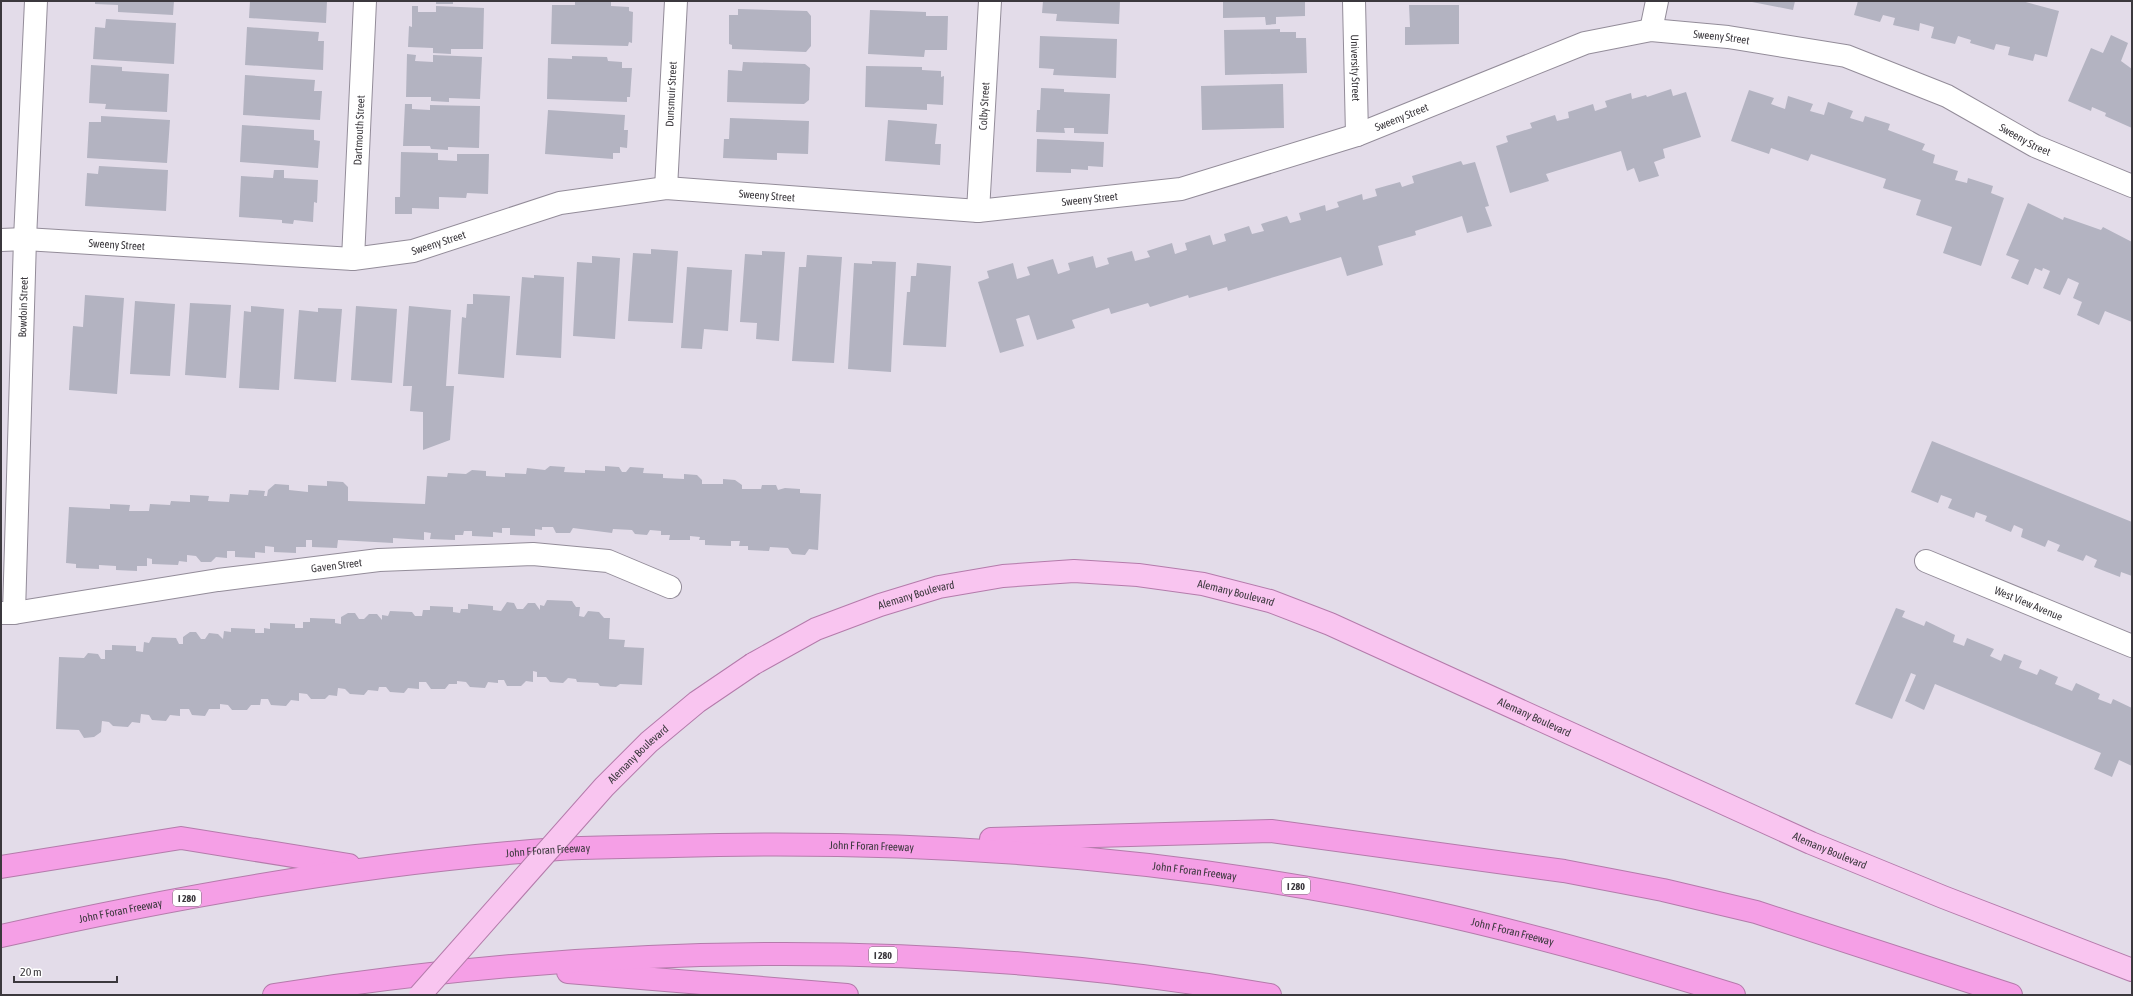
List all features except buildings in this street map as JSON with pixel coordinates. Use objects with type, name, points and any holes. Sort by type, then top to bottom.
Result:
[{"type":"highway","points":[[846,844],[1272,830],[1564,871],[1663,890],[1756,912],[2011,995]]},
{"type":"highway","points":[[1,867],[181,838],[374,869]]},
{"type":"highway","name":"John F Foran Freeway","points":[[1,936],[123,910],[246,888],[374,869],[480,856],[562,849],[773,843],[846,844],[1064,857],[1206,873],[1281,884],[1416,909],[1496,927],[1640,966],[1734,995]]},
{"type":"highway","name":"I 280","points":[[274,995],[344,984],[495,966],[578,960],[716,954],[877,955],[952,958],[1104,971],[1270,995]]},
{"type":"highway","points":[[495,966],[848,995]]},
{"type":"main road","name":"Alemany Boulevard","points":[[420,995],[604,787],[649,742],[696,702],[753,664],[816,629],[880,605],[939,587],[1003,576],[1074,571],[1138,575],[1203,584],[1270,601],[1330,624],[1811,843],[1943,897],[2132,970]]},
{"type":"street","name":"Bowdoin Street","points":[[8,613],[36,1]]},
{"type":"street","name":"Dartmouth Street","points":[[353,259],[365,1]]},
{"type":"street","name":"Dunsmuir Street","points":[[666,188],[676,1]]},
{"type":"street","name":"Colby Street","points":[[978,212],[990,1]]},
{"type":"street","name":"University Street","points":[[1354,1],[1357,135]]},
{"type":"street","points":[[1650,30],[1657,1]]},
{"type":"street","name":"Sweeny Street","points":[[1,240],[25,240],[353,259],[413,251],[560,203],[666,188],[978,212],[1181,189],[1357,135],[1585,43],[1650,30],[1728,37],[1846,56],[1947,96],[2035,146],[2132,186]]},
{"type":"street","name":"Gaven Street","points":[[8,613],[218,580],[379,560],[533,554],[608,561],[670,587]]},
{"type":"street","name":"West View Avenue","points":[[1926,561],[2132,646]]}]
